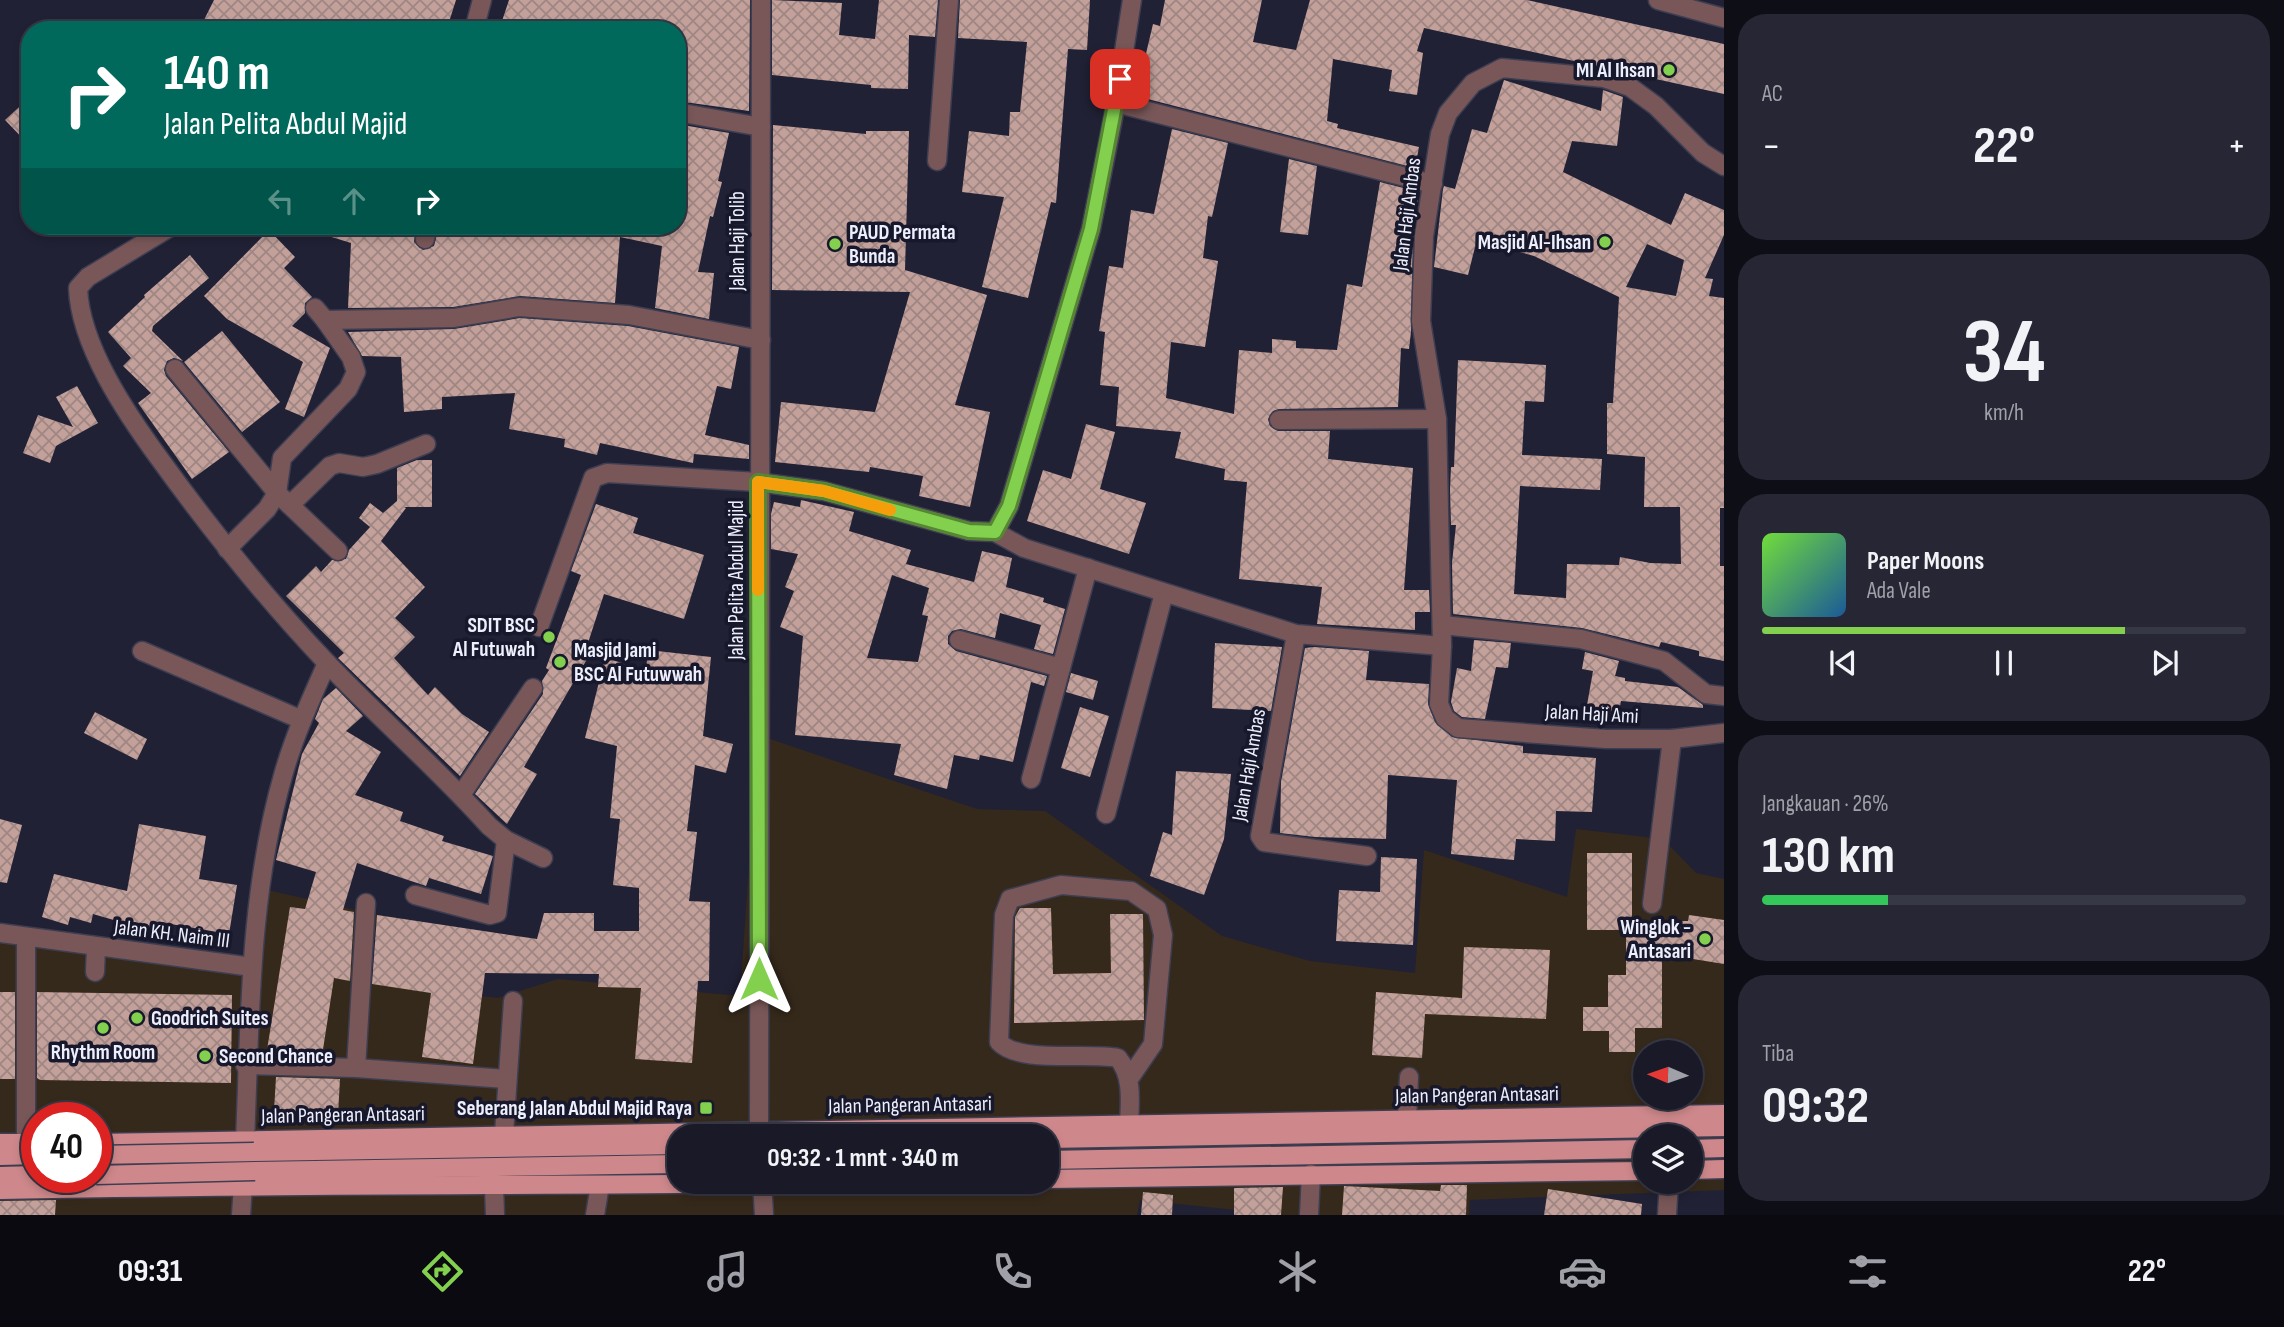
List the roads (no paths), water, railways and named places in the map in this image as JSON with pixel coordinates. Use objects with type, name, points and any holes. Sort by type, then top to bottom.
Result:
[{"type":"main road","name":"Jalan Pangeran Antasari","points":[[1059,1126],[1724,1114]]},
{"type":"main road","points":[[1059,1139],[1724,1127]]},
{"type":"main road","name":"Jalan Pangeran Antasari","points":[[112,1143],[667,1134]]},
{"type":"main road","points":[[0,1143],[21,1143]]},
{"type":"main road","points":[[112,1154],[667,1144]]},
{"type":"main road","points":[[0,1156],[21,1148]]},
{"type":"main road","points":[[1703,1149],[1724,1148]]},
{"type":"main road","points":[[1059,1160],[1633,1149]]},
{"type":"main road","points":[[112,1175],[667,1164]]},
{"type":"main road","points":[[1703,1170],[1724,1170]]},
{"type":"main road","points":[[1059,1179],[1633,1171]]},
{"type":"main road","points":[[0,1176],[21,1175]]},
{"type":"main road","points":[[0,1190],[243,1185],[667,1184]]},
{"type":"street","points":[[476,21],[482,0]]},
{"type":"street","name":"Jalan Haji Tolib","points":[[758,482],[761,340],[761,0]]},
{"type":"street","points":[[937,161],[949,0]]},
{"type":"street","points":[[1132,0],[1116,103],[1091,229],[1009,506],[995,532],[1024,548],[1296,634],[1442,646]]},
{"type":"street","points":[[1658,0],[1724,18]]},
{"type":"street","name":"Jalan Haji Ambas","points":[[1458,728],[1445,718],[1439,704],[1442,646],[1437,419],[1420,321],[1424,236],[1440,134],[1448,113],[1473,83],[1502,68],[1604,78],[1630,87],[1657,106],[1703,153],[1724,166]]},
{"type":"street","points":[[1116,103],[1433,184]]},
{"type":"street","points":[[686,114],[761,127]]},
{"type":"street","points":[[157,235],[88,277],[78,288],[79,300],[107,377],[133,420],[227,549],[327,663],[506,840],[543,858]]},
{"type":"street","points":[[283,499],[282,458],[348,389],[356,372],[351,357],[320,314],[454,318],[519,307],[629,315],[761,340]]},
{"type":"street","points":[[175,369],[283,499],[338,551]]},
{"type":"street","points":[[1279,420],[1437,419]]},
{"type":"street","points":[[227,549],[267,509],[330,466],[339,463],[363,467],[377,464],[425,443]]},
{"type":"street","points":[[539,627],[593,478],[607,473],[758,482]]},
{"type":"street","name":"Jalan Pelita Abdul Majid","points":[[759,1124],[758,482],[824,491],[969,531],[995,532]]},
{"type":"street","points":[[1031,779],[1088,568]]},
{"type":"street","points":[[1106,814],[1164,593]]},
{"type":"street","points":[[1441,625],[1581,639],[1664,661],[1706,694],[1724,696]]},
{"type":"street","name":"Jalan Haji Ambas","points":[[1296,634],[1260,836],[1264,842],[1367,856]]},
{"type":"street","points":[[959,640],[1061,668]]},
{"type":"street","points":[[142,651],[302,720]]},
{"type":"street","points":[[252,967],[268,844],[284,772],[302,720],[327,663]]},
{"type":"street","points":[[461,794],[533,688]]},
{"type":"street","name":"Jalan Haji Ami","points":[[1458,728],[1606,739],[1672,739],[1724,733]]},
{"type":"street","points":[[1652,904],[1672,739]]},
{"type":"street","points":[[415,895],[490,915],[497,913],[506,840]]},
{"type":"street","points":[[1129,1079],[1153,1045],[1163,934],[1157,909],[1131,891],[1061,885],[1019,894],[1010,899],[1004,915],[999,1042],[1007,1050],[1027,1054],[1118,1058],[1129,1079],[1129,1124]]},
{"type":"street","points":[[356,1068],[366,904]]},
{"type":"street","name":"Jalan KH. Naim III","points":[[0,933],[252,967],[241,1215]]},
{"type":"street","points":[[26,946],[32,1102]]},
{"type":"street","points":[[95,972],[96,947]]},
{"type":"street","points":[[504,1135],[513,1001]]},
{"type":"street","points":[[246,1065],[356,1068],[506,1079]]},
{"type":"street","points":[[1407,1119],[1409,1077]]},
{"type":"street","points":[[1309,1215],[1311,1174]]},
{"type":"street","points":[[595,1215],[600,1185]]},
{"type":"street","points":[[494,1186],[495,1215]]},
{"type":"street","points":[[763,1194],[764,1215]]},
{"type":"street","points":[[1667,1215],[1668,1194]]},
{"type":"place","name":"MI Al Ihsan","points":[[1669,70]]},
{"type":"place","name":"Masjid Al-Ihsan","points":[[1605,242]]},
{"type":"place","name":"PAUD Permata Bunda","points":[[835,244]]},
{"type":"place","name":"SDIT BSC Al Futuwah","points":[[549,637]]},
{"type":"place","name":"Masjid Jami BSC Al Futuwwah","points":[[560,662]]},
{"type":"place","name":"Winglok - Antasari","points":[[1705,939]]},
{"type":"place","name":"Goodrich Suites","points":[[137,1018]]},
{"type":"place","name":"Rhythm Room","points":[[103,1028]]},
{"type":"place","name":"Second Chance","points":[[205,1056]]},
{"type":"place","name":"Seberang Jalan Abdul Majid Raya","points":[[706,1108]]}]
